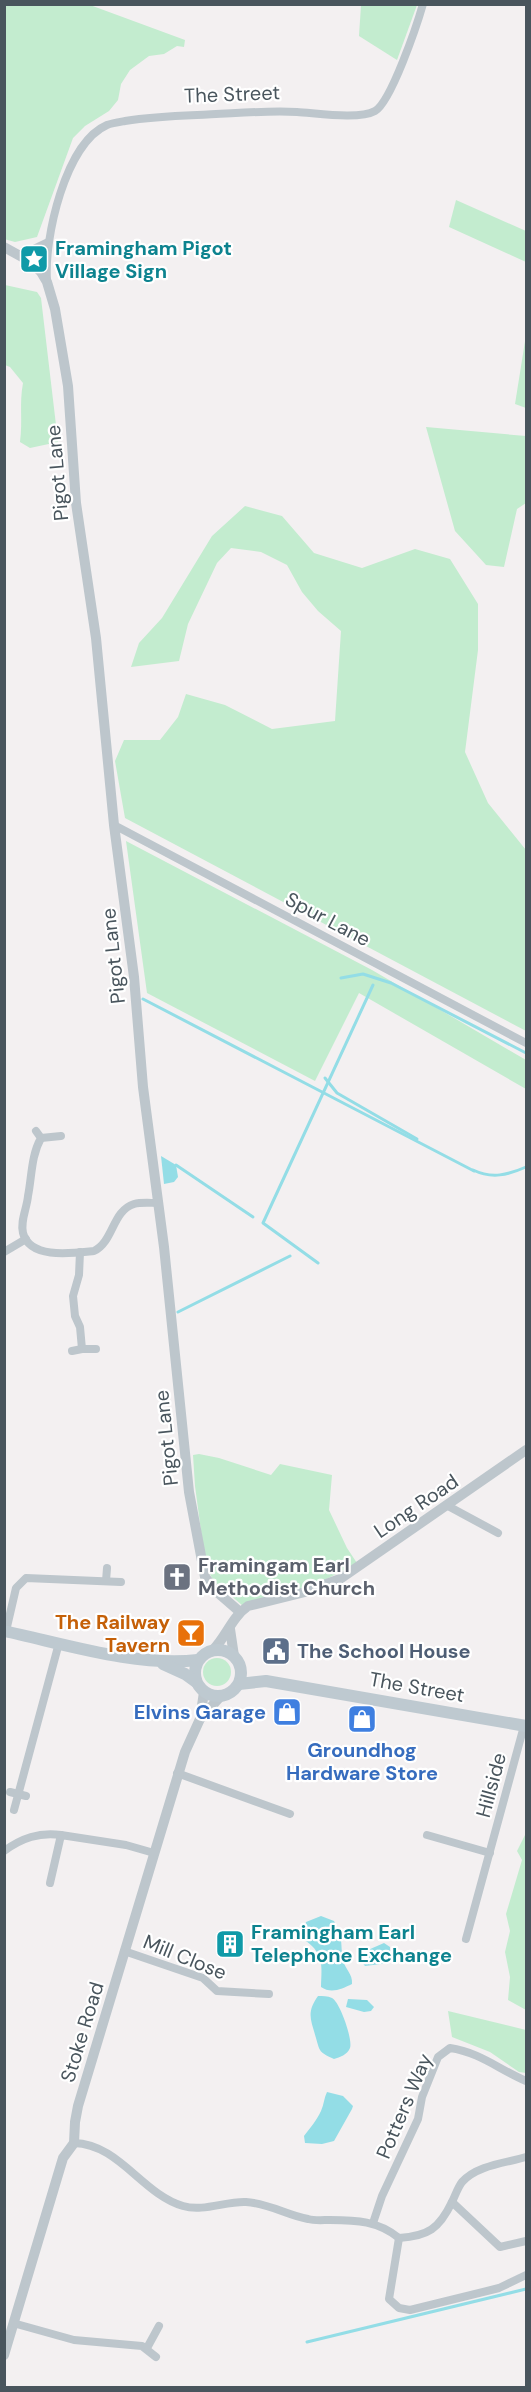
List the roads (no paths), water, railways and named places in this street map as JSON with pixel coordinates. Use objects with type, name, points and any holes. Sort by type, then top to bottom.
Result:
[{"type":"main road","points":[[5,1631],[154,1660],[180,1662],[198,1660],[213,1650]]},
{"type":"main road","name":"The Street","points":[[213,1650],[221,1650],[266,1681]]},
{"type":"main road","points":[[154,1660],[185,1674],[204,1692],[220,1697]]},
{"type":"main road","points":[[196,1682],[194,1673],[198,1660]]},
{"type":"main road","points":[[237,1662],[239,1684]]},
{"type":"main road","name":"The Street","points":[[220,1697],[232,1692],[239,1684],[266,1681],[525,1726]]},
{"type":"street","name":"The Street","points":[[47,282],[48,242],[62,193],[75,159],[91,136],[107,125],[156,116],[278,111],[352,114],[375,111],[383,103],[394,81],[423,4]]},
{"type":"street","points":[[21,255],[48,242]]},
{"type":"street","points":[[4,247],[21,255],[41,272],[47,282]]},
{"type":"street","name":"Pigot Lane","points":[[47,282],[55,309],[68,386],[76,502],[96,638],[114,825],[127,910],[142,1087],[184,1427],[189,1492],[205,1577],[217,1592],[240,1612]]},
{"type":"street","name":"Spur Lane","points":[[114,825],[526,1043]]},
{"type":"street","points":[[61,1136],[39,1134],[24,1215],[23,1233],[31,1245],[54,1253],[94,1251],[100,1248],[125,1208],[134,1204],[158,1203]]},
{"type":"street","points":[[4,1252],[20,1245],[26,1239]]},
{"type":"street","points":[[80,1252],[79,1275],[73,1296],[82,1349]]},
{"type":"street","points":[[72,1351],[96,1349]]},
{"type":"street","name":"Long Road","points":[[240,1612],[257,1603],[305,1592],[340,1580],[526,1450]]},
{"type":"street","points":[[448,1506],[498,1533]]},
{"type":"street","points":[[106,1581],[107,1568]]},
{"type":"street","points":[[5,1631],[16,1588],[26,1578],[121,1582]]},
{"type":"street","points":[[213,1650],[240,1612]]},
{"type":"street","points":[[230,1629],[237,1662]]},
{"type":"street","points":[[14,1810],[59,1643]]},
{"type":"street","name":"Stoke Road","points":[[200,1719],[204,1692]]},
{"type":"street","name":"Stoke Road","points":[[4,2355],[63,2158],[74,2143],[78,2106],[177,1773],[200,1719],[220,1697]]},
{"type":"street","name":"Hillside","points":[[466,1939],[525,1726]]},
{"type":"street","points":[[177,1773],[290,1814]]},
{"type":"street","points":[[4,1851],[27,1837],[61,1835],[126,1845],[154,1853]]},
{"type":"street","points":[[50,1883],[61,1835]]},
{"type":"street","points":[[428,1835],[490,1853]]},
{"type":"street","name":"Mill Close","points":[[124,1951],[202,1978],[217,1991],[269,1994]]},
{"type":"street","name":"Potters Way","points":[[373,2223],[382,2196],[418,2119],[423,2097],[438,2057],[450,2048],[465,2050],[526,2081]]},
{"type":"street","points":[[74,2143],[87,2143],[103,2152],[130,2168],[152,2189],[183,2206],[199,2207],[246,2202],[267,2205],[311,2220],[373,2223],[386,2227],[399,2238],[414,2237],[431,2231],[442,2221],[461,2183],[472,2174],[526,2157]]},
{"type":"street","points":[[452,2202],[500,2247],[526,2239],[526,2247]]},
{"type":"street","points":[[399,2238],[389,2299],[399,2308],[410,2310],[499,2288],[526,2275]]},
{"type":"street","points":[[13,2323],[74,2340],[109,2344],[130,2343],[147,2348],[156,2357]]},
{"type":"street","points":[[147,2348],[159,2326]]},
{"type":"water","points":[[161,1156],[176,1165],[178,1177],[174,1182],[164,1184]]},
{"type":"water","points":[[321,1916],[334,1921],[337,1927],[343,1960],[352,1980],[352,1984],[344,1988],[329,1990],[321,1987],[320,1959],[309,1943],[302,1938],[306,1922]]},
{"type":"water","points":[[384,1943],[390,1947],[390,1961],[365,1966],[361,1961],[361,1953]]},
{"type":"water","points":[[318,1996],[330,1997],[335,2001],[348,2030],[350,2048],[345,2054],[334,2059],[325,2055],[318,2046],[311,2012]]},
{"type":"water","points":[[348,1999],[367,2000],[374,2007],[371,2011],[364,2012],[346,2007]]},
{"type":"water","points":[[327,2092],[343,2096],[353,2106],[352,2109],[334,2141],[322,2144],[305,2143],[304,2136],[319,2114]]},
{"type":"waterway","points":[[341,978],[363,974],[391,983],[526,1053]]},
{"type":"waterway","points":[[318,1263],[263,1223],[373,985]]},
{"type":"waterway","points":[[143,999],[474,1171]]},
{"type":"waterway","points":[[325,1078],[337,1093],[417,1139]]},
{"type":"waterway","points":[[176,1165],[253,1217]]},
{"type":"waterway","points":[[473,1170],[500,1175],[526,1167]]},
{"type":"waterway","points":[[178,1312],[290,1256]]},
{"type":"waterway","points":[[307,2342],[526,2289]]},
{"type":"place","name":"Framingham Pigot Village Sign","points":[[34,259]]},
{"type":"place","name":"Framingam Earl Methodist Church","points":[[177,1577]]},
{"type":"place","name":"The Railway Tavern","points":[[191,1633]]},
{"type":"place","name":"The School House","points":[[276,1651]]},
{"type":"place","name":"Elvins Garage","points":[[287,1712]]},
{"type":"place","name":"Groundhog Hardware Store","points":[[362,1719]]},
{"type":"place","name":"Framingham Earl Telephone Exchange","points":[[230,1944]]}]
